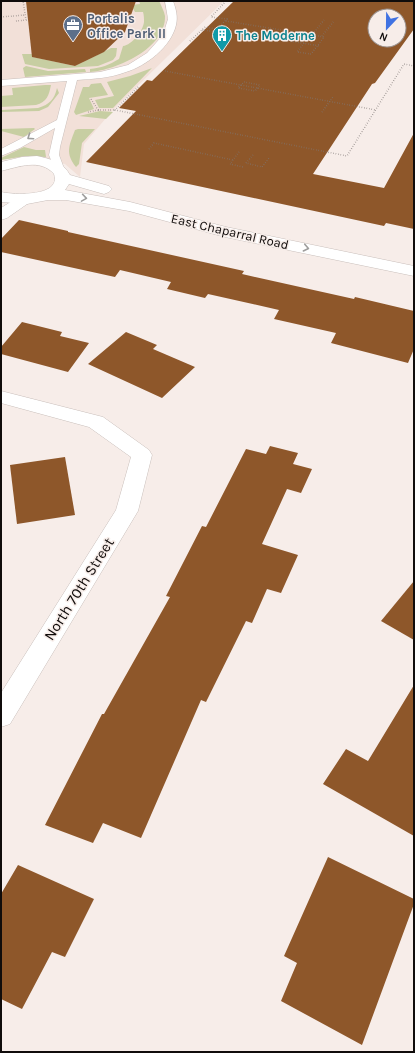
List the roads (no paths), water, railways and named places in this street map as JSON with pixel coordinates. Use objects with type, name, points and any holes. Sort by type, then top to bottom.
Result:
[{"type":"main road","name":"East Chaparral Road","points":[[3,162],[21,161],[45,163],[54,166],[62,175],[98,188],[163,201],[212,215],[414,257]]},
{"type":"main road","points":[[1,197],[25,199],[45,195],[55,190],[61,184],[62,175]]},
{"type":"main road","name":"East Chaparral Road","points":[[45,195],[66,195],[130,207],[225,232],[414,271]]},
{"type":"main road","points":[[1,215],[25,199]]},
{"type":"main road","name":"North 70th Street","points":[[1,397],[96,422],[142,455],[127,511],[1,716]]},
{"type":"lane","points":[[1,82],[99,75],[120,71],[131,67],[164,41],[172,26],[174,16],[169,1]]},
{"type":"lane","points":[[62,175],[54,155],[60,122],[73,77]]},
{"type":"lane","points":[[3,162],[19,144],[44,128],[60,122]]},
{"type":"place","name":"Portalis Office Park II","points":[[73,42]]},
{"type":"place","name":"The Moderne","points":[[222,52]]}]
